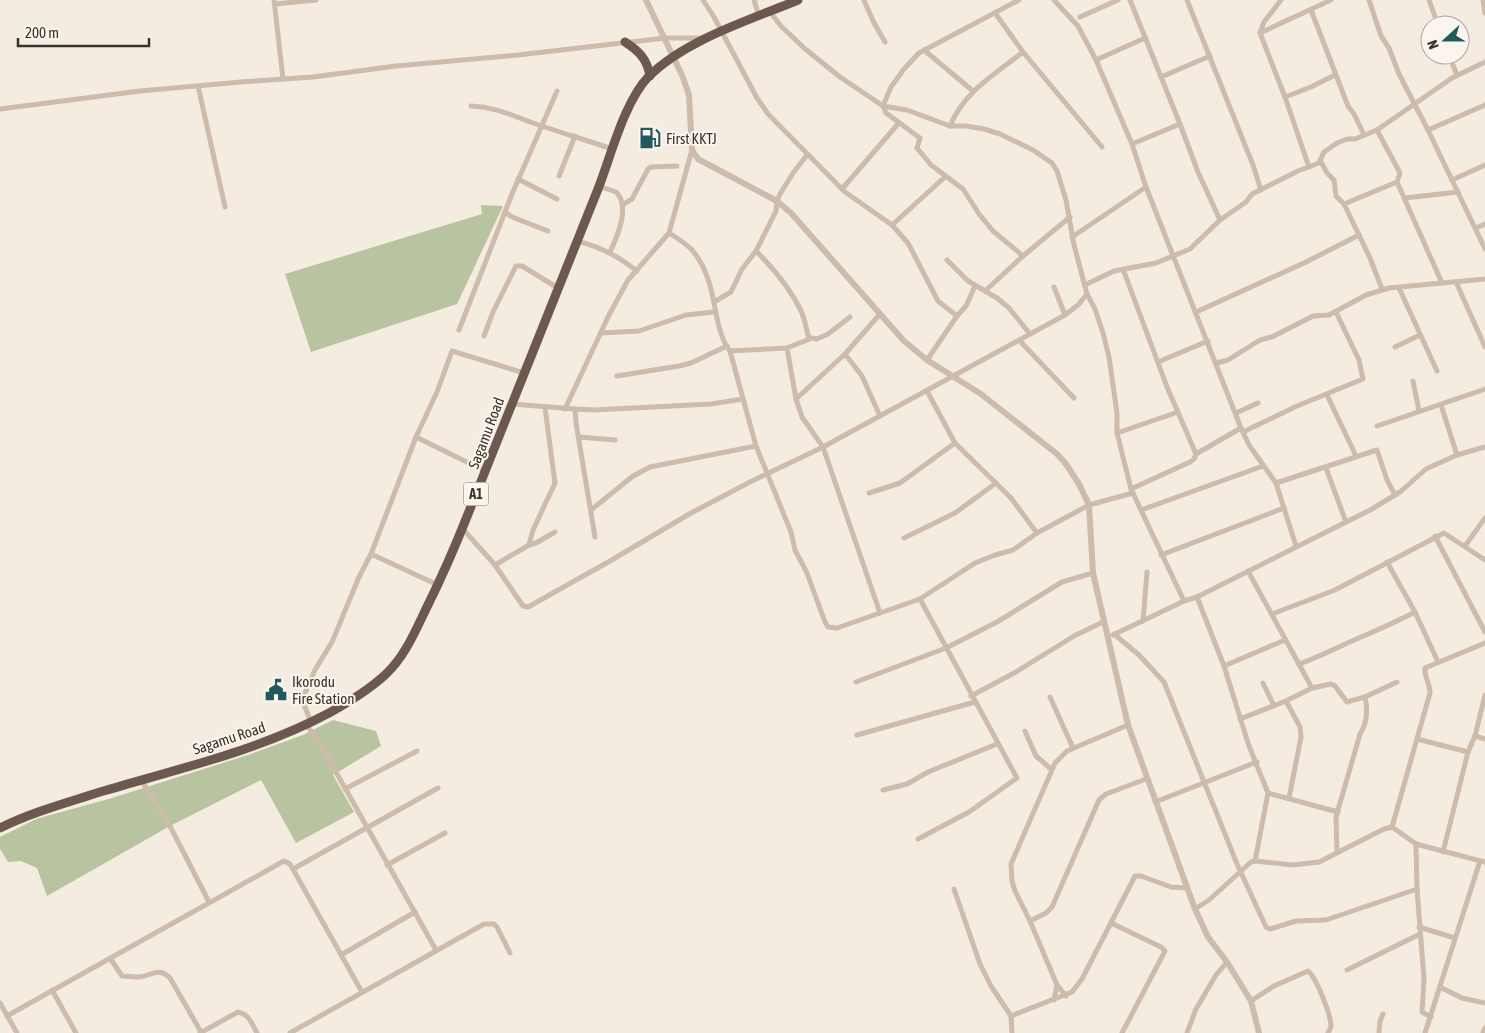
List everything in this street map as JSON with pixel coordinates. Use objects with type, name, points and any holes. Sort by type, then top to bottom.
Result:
[{"type":"highway","name":"Sagamu Road","points":[[0,828],[49,807],[233,753],[274,739],[308,723],[368,690],[388,673],[406,650],[438,585],[486,472],[599,186],[626,112],[642,85],[650,76],[673,58],[709,38],[798,0]]},
{"type":"highway","points":[[625,42],[644,57],[650,76]]},
{"type":"street","points":[[283,79],[274,2],[316,0]]},
{"type":"street","points":[[564,409],[628,280],[669,233],[692,150],[689,95],[679,65],[673,58],[646,0]]},
{"type":"street","points":[[703,0],[763,108],[842,189],[892,225],[908,243],[938,301],[957,316]]},
{"type":"street","points":[[754,0],[759,16]]},
{"type":"street","points":[[864,0],[885,42]]},
{"type":"street","points":[[1019,0],[918,53],[892,87],[883,106],[886,113],[898,124],[920,138],[917,146],[918,150],[931,165],[963,189],[979,214],[993,231],[1023,256]]},
{"type":"street","points":[[1054,0],[1078,26],[1096,60],[1132,144],[1146,187],[1242,430],[1249,445],[1276,483],[1296,546]]},
{"type":"street","points":[[1080,17],[1118,0]]},
{"type":"street","points":[[1130,0],[1198,172],[1220,220]]},
{"type":"street","points":[[1187,0],[1253,165],[1261,190]]},
{"type":"street","points":[[1280,0],[1264,22],[1260,33],[1309,166]]},
{"type":"street","points":[[1260,33],[1331,0]]},
{"type":"street","points":[[1369,0],[1381,36],[1389,48],[1399,74],[1485,248]]},
{"type":"street","points":[[1429,0],[1434,15]]},
{"type":"street","points":[[1483,0],[1485,13]]},
{"type":"street","points":[[1311,10],[1348,106],[1364,135]]},
{"type":"street","points":[[770,12],[781,26],[804,48],[840,77],[883,106],[907,110],[950,126],[966,126],[1000,134],[1042,155],[1052,163],[1057,171],[1070,217],[1072,237],[1087,294],[1095,309],[1109,357],[1117,413],[1117,433],[1132,491],[1184,601]]},
{"type":"street","points":[[995,13],[1023,52],[1102,147]]},
{"type":"street","points":[[0,109],[198,86],[341,74],[396,66],[518,55],[625,42],[665,38],[709,38]]},
{"type":"street","points":[[1096,60],[1145,38]]},
{"type":"street","points":[[924,50],[973,91]]},
{"type":"street","points":[[950,126],[960,105],[973,91],[1023,52]]},
{"type":"street","points":[[1161,77],[1210,56]]},
{"type":"street","points":[[1085,285],[1109,273],[1148,265],[1190,249],[1220,220],[1246,202],[1252,194],[1319,163],[1324,152],[1338,143],[1376,130],[1457,75],[1485,62]]},
{"type":"street","points":[[1453,65],[1457,75]]},
{"type":"street","points":[[1285,97],[1335,75]]},
{"type":"street","points":[[198,86],[225,207]]},
{"type":"street","points":[[459,330],[518,179],[557,91]]},
{"type":"street","points":[[1428,130],[1485,105]]},
{"type":"street","points":[[471,106],[488,107],[613,149]]},
{"type":"street","points":[[842,189],[898,124]]},
{"type":"street","points":[[1132,144],[1180,124]]},
{"type":"street","points":[[1344,204],[1397,182],[1400,174],[1376,130]]},
{"type":"street","points":[[559,176],[575,136]]},
{"type":"street","points":[[692,150],[698,159],[777,201],[792,213],[904,341],[927,360],[954,376],[1007,413],[1057,454],[1079,484],[1089,505],[1093,573],[1128,725],[1186,888],[1208,937],[1227,962],[1251,1001],[1259,1033]]},
{"type":"street","points":[[714,302],[729,294],[742,269],[756,250],[776,211],[777,201],[793,173],[807,155]]},
{"type":"street","points":[[1320,160],[1327,173],[1334,180],[1336,196],[1344,204],[1382,289]]},
{"type":"street","points":[[1452,180],[1485,165]]},
{"type":"street","points":[[622,205],[632,198],[648,169],[654,166],[677,166]]},
{"type":"street","points":[[892,225],[946,176]]},
{"type":"street","points":[[518,179],[557,199]]},
{"type":"street","points":[[1397,182],[1442,283]]},
{"type":"street","points":[[599,186],[616,192],[620,197],[622,205],[620,230],[610,252]]},
{"type":"street","points":[[1072,237],[1146,187]]},
{"type":"street","points":[[1405,198],[1458,192]]},
{"type":"street","points":[[505,212],[512,217],[548,231]]},
{"type":"street","points":[[985,291],[1070,217]]},
{"type":"street","points":[[1476,228],[1485,224]]},
{"type":"street","points":[[669,233],[694,252],[703,268],[714,302],[714,312],[729,349],[756,446],[791,532],[795,550],[807,574],[828,627],[837,628],[920,599],[976,563],[1013,550],[1037,533],[1089,505],[1132,491],[1190,462],[1196,454],[1242,430],[1363,379],[1359,360],[1336,312]]},
{"type":"street","points":[[1196,312],[1359,235]]},
{"type":"street","points":[[576,241],[610,252],[637,270]]},
{"type":"street","points":[[756,250],[775,270],[787,288],[802,313],[810,339]]},
{"type":"street","points":[[947,260],[975,286],[1008,308],[1030,334]]},
{"type":"street","points":[[484,336],[493,312],[516,266],[522,266],[558,288]]},
{"type":"street","points":[[1123,269],[1158,362],[1196,454]]},
{"type":"street","points":[[1217,363],[1228,360],[1260,340],[1272,337],[1313,316],[1323,316],[1336,312],[1366,295],[1382,289],[1485,279]]},
{"type":"street","points":[[1456,282],[1485,347]]},
{"type":"street","points":[[927,360],[966,306],[975,286]]},
{"type":"street","points":[[1054,287],[1065,315]]},
{"type":"street","points":[[1399,288],[1436,371]]},
{"type":"street","points":[[462,528],[495,565],[523,606],[528,607],[691,513],[823,448],[1065,315],[1083,300],[1087,294]]},
{"type":"street","points":[[601,334],[638,331],[686,315],[714,312]]},
{"type":"street","points":[[796,399],[845,354],[880,314]]},
{"type":"street","points":[[617,376],[680,366],[729,349],[787,348],[828,334],[850,317]]},
{"type":"street","points":[[1395,347],[1420,335]]},
{"type":"street","points":[[1019,340],[1074,398]]},
{"type":"street","points":[[1158,362],[1208,341]]},
{"type":"street","points":[[787,348],[796,399],[805,422],[823,448],[880,613]]},
{"type":"street","points":[[436,950],[308,723],[302,700],[315,670],[332,642],[358,576],[371,554],[416,437],[437,392],[452,351],[524,373]]},
{"type":"street","points":[[845,354],[862,376],[880,416]]},
{"type":"street","points":[[1412,381],[1419,411]]},
{"type":"street","points":[[1377,426],[1485,389]]},
{"type":"street","points":[[927,391],[954,443],[1011,498],[1037,533]]},
{"type":"street","points":[[1327,394],[1356,456]]},
{"type":"street","points":[[512,404],[545,408],[594,410],[712,404],[743,399]]},
{"type":"street","points":[[1236,413],[1258,403]]},
{"type":"street","points":[[1441,405],[1457,455]]},
{"type":"street","points":[[529,545],[533,530],[554,482],[545,408]]},
{"type":"street","points":[[575,409],[595,537]]},
{"type":"street","points":[[1117,433],[1178,412]]},
{"type":"street","points":[[416,437],[486,472]]},
{"type":"street","points":[[579,437],[615,440]]},
{"type":"street","points":[[869,493],[900,482],[954,443]]},
{"type":"street","points":[[591,510],[633,476],[650,467],[756,446]]},
{"type":"street","points":[[1107,638],[1184,601],[1197,597],[1346,522],[1395,495],[1408,486],[1424,470],[1457,455],[1485,447]]},
{"type":"street","points":[[1276,483],[1377,450],[1387,480],[1395,495]]},
{"type":"street","points":[[1141,510],[1263,466]]},
{"type":"street","points":[[1326,468],[1346,522]]},
{"type":"street","points":[[904,538],[955,513],[996,483]]},
{"type":"street","points":[[1161,555],[1284,508]]},
{"type":"street","points":[[1465,546],[1485,518]]},
{"type":"street","points":[[495,565],[555,532]]},
{"type":"street","points":[[1272,614],[1335,590],[1435,536],[1444,533],[1485,560]]},
{"type":"street","points":[[1435,536],[1485,632]]},
{"type":"street","points":[[371,554],[438,585]]},
{"type":"street","points":[[1387,562],[1415,612],[1438,662]]},
{"type":"street","points":[[1248,571],[1312,688]]},
{"type":"street","points":[[1142,621],[1147,572]]},
{"type":"street","points":[[856,682],[946,648],[997,622],[1062,582],[1093,573]]},
{"type":"street","points":[[1197,597],[1224,666],[1249,746],[1268,793],[1255,861]]},
{"type":"street","points":[[918,840],[968,812],[1016,780],[1017,777],[997,744],[920,599]]},
{"type":"street","points":[[1299,664],[1318,658],[1351,641],[1387,627],[1415,612]]},
{"type":"street","points":[[971,696],[1016,672],[1074,636],[1103,622]]},
{"type":"street","points":[[1114,634],[1139,655],[1164,682],[1240,871],[1266,927],[1270,929],[1296,922],[1326,920],[1417,888]]},
{"type":"street","points":[[1224,666],[1285,640]]},
{"type":"street","points":[[1195,909],[1209,900],[1240,871],[1255,861],[1293,865],[1319,862],[1392,827],[1430,693],[1429,681],[1424,671],[1427,667],[1485,642]]},
{"type":"street","points":[[1240,719],[1286,701],[1312,688],[1333,685],[1347,702],[1365,697],[1397,682]]},
{"type":"street","points":[[1263,683],[1274,706]]},
{"type":"street","points":[[1443,852],[1468,752],[1475,736],[1485,695]]},
{"type":"street","points":[[1050,697],[1073,748]]},
{"type":"street","points":[[1337,852],[1336,823],[1364,725],[1367,707],[1365,697]]},
{"type":"street","points":[[1286,701],[1300,727],[1301,737],[1289,798]]},
{"type":"street","points":[[857,735],[975,702]]},
{"type":"street","points":[[1066,996],[1057,985],[1030,920],[1015,891],[1012,881],[1011,864],[1051,769],[1061,756],[1073,748],[1128,725]]},
{"type":"street","points":[[1025,731],[1036,756],[1051,769]]},
{"type":"street","points":[[1475,736],[1485,739]]},
{"type":"street","points":[[1417,739],[1468,752]]},
{"type":"street","points":[[883,790],[907,784],[928,772],[997,744]]},
{"type":"street","points":[[345,789],[417,751]]},
{"type":"street","points":[[1155,802],[1257,762]]},
{"type":"street","points":[[1030,920],[1046,913],[1052,907],[1099,800],[1106,794],[1146,779]]},
{"type":"street","points":[[141,780],[179,843],[209,902]]},
{"type":"street","points":[[293,870],[438,788]]},
{"type":"street","points":[[1268,793],[1338,812]]},
{"type":"street","points":[[1392,827],[1416,844],[1482,861],[1425,1033]]},
{"type":"street","points":[[387,865],[445,833]]},
{"type":"street","points":[[1416,844],[1419,927],[1424,979],[1422,1012],[1431,1017]]},
{"type":"street","points":[[8,1016],[280,862],[287,862],[293,870],[362,992]]},
{"type":"street","points":[[1010,1016],[1066,996],[1072,992],[1082,979],[1135,876],[1141,876],[1171,887],[1186,888]]},
{"type":"street","points":[[954,889],[980,964],[1010,1016],[1012,1033]]},
{"type":"street","points":[[341,955],[414,912]]},
{"type":"street","points":[[1111,923],[1161,947],[1165,951],[1122,1033]]},
{"type":"street","points":[[290,1033],[484,924],[497,927],[510,954]]},
{"type":"street","points":[[1419,927],[1456,938]]},
{"type":"street","points":[[1347,970],[1420,934]]},
{"type":"street","points":[[110,958],[122,976],[140,977],[156,972],[165,973],[170,978],[201,1033],[238,1012],[244,1013],[248,1017],[257,1033]]},
{"type":"street","points":[[1187,1033],[1196,1009],[1216,975],[1227,962]]},
{"type":"street","points":[[1251,1001],[1274,986],[1308,971],[1312,975],[1322,996],[1331,1024],[1328,1033]]},
{"type":"street","points":[[1054,1000],[1057,985]]},
{"type":"street","points":[[1440,986],[1462,998],[1485,1003]]},
{"type":"street","points":[[52,990],[76,1033]]},
{"type":"street","points":[[0,1002],[17,1033]]},
{"type":"street","points":[[1378,1033],[1383,1014]]},
{"type":"street","points":[[1484,1033],[1485,1028]]},
{"type":"green space","points":[[481,205],[503,206],[457,304],[311,352],[285,274],[482,214]]},
{"type":"green space","points":[[333,720],[376,731],[381,746],[333,775],[354,812],[296,843],[261,780],[170,826],[47,896],[37,868],[21,861],[8,862],[0,849],[0,837],[36,819],[112,798],[248,755],[303,735]]},
{"type":"place","name":"First KKTJ","points":[[650,138]]},
{"type":"place","name":"Ikorodu Fire Station","points":[[276,690]]}]
